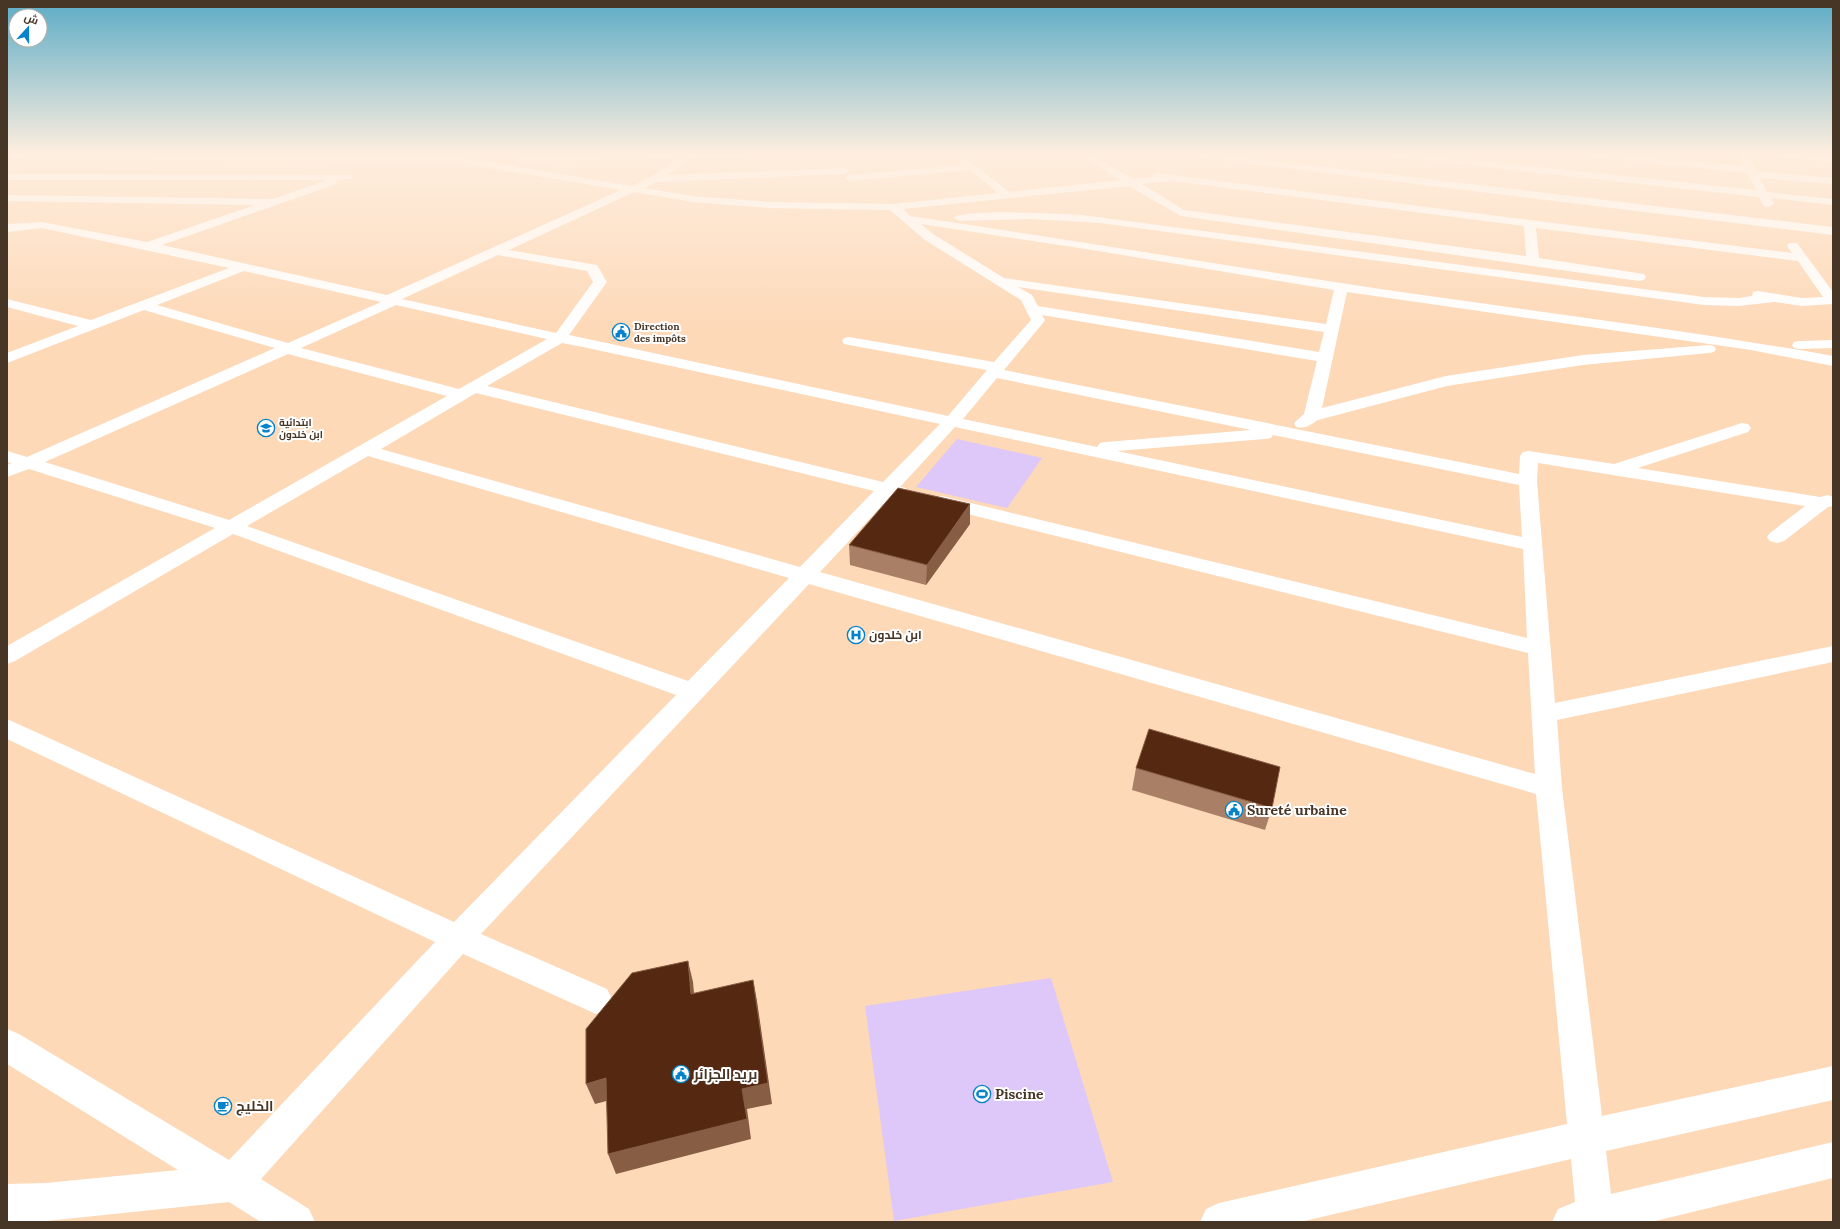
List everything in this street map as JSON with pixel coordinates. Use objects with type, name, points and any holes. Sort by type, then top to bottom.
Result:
[{"type":"street","points":[[148,246],[247,211]]},
{"type":"street","points":[[7,472],[288,348],[585,211]]},
{"type":"street","points":[[862,211],[899,214],[1006,214],[1063,216],[1704,301],[1739,302],[1772,298]]},
{"type":"street","points":[[7,1203],[46,1202],[233,1183],[458,938],[952,421],[1038,320],[1027,298],[1000,280],[929,238],[894,211]]},
{"type":"street","points":[[899,214],[914,211]]},
{"type":"street","points":[[1177,211],[1181,214],[1533,261],[1649,279]]},
{"type":"street","points":[[1440,211],[1801,258]]},
{"type":"street","points":[[1668,211],[1833,231]]},
{"type":"street","points":[[1772,211],[1779,225],[1801,258],[1832,300]]},
{"type":"street","points":[[899,214],[1341,287],[1751,346],[1833,361]]},
{"type":"street","points":[[42,225],[64,216]]},
{"type":"street","points":[[1530,223],[1533,261]]},
{"type":"street","points":[[7,228],[42,225],[148,246],[560,338],[1532,545]]},
{"type":"street","points":[[7,656],[560,338],[600,282],[592,268],[497,251]]},
{"type":"street","points":[[7,358],[243,267]]},
{"type":"street","points":[[1000,280],[1332,329]]},
{"type":"street","points":[[1312,416],[1341,287]]},
{"type":"street","points":[[1718,289],[1802,302],[1832,300]]},
{"type":"street","points":[[7,303],[92,325]]},
{"type":"street","points":[[143,306],[288,348],[922,497],[1539,648]]},
{"type":"street","points":[[1033,309],[1325,358]]},
{"type":"street","points":[[850,341],[1528,481]]},
{"type":"street","points":[[1081,449],[1290,432],[1312,416],[1446,381],[1583,360],[1751,346],[1833,341]]},
{"type":"street","points":[[1614,470],[1742,428]]},
{"type":"street","points":[[366,450],[1549,788]]},
{"type":"street","points":[[7,456],[30,462],[231,528],[692,692]]},
{"type":"street","points":[[1827,501],[1529,456],[1528,481],[1549,788],[1587,1137],[1590,1220],[1833,1160]]},
{"type":"street","points":[[1777,537],[1827,501]]},
{"type":"street","points":[[1544,714],[1833,654]]},
{"type":"street","points":[[7,728],[458,938],[596,999]]},
{"type":"street","points":[[7,1045],[296,1222]]},
{"type":"street","points":[[1219,1222],[1587,1137],[1833,1083]]},
{"type":"shaded area","points":[[957,439],[1042,458],[1007,508],[916,487]]},
{"type":"shaded area","name":"Piscine","points":[[1051,978],[1113,1182],[894,1221],[865,1006]]},
{"type":"building","points":[[898,488],[970,504],[927,565],[849,545]]},
{"type":"building","points":[[1149,729],[1280,767],[1272,808],[1136,768]]},
{"type":"building","name":"بريد الجزائر","points":[[688,961],[691,994],[753,980],[768,1083],[742,1089],[747,1119],[608,1154],[606,1078],[586,1084],[586,1029],[632,973]]},
{"type":"place","name":"Direction des impôts","points":[[621,332]]},
{"type":"place","name":"ابتدائية ابن خلدون","points":[[266,428]]},
{"type":"place","name":"ابن خلدون","points":[[856,635]]},
{"type":"place","name":"Sureté urbaine","points":[[1234,810]]},
{"type":"place","name":"بريد الجزائر","points":[[681,1074]]},
{"type":"place","name":"Piscine","points":[[982,1094]]},
{"type":"place","name":"الخليج","points":[[223,1106]]}]
